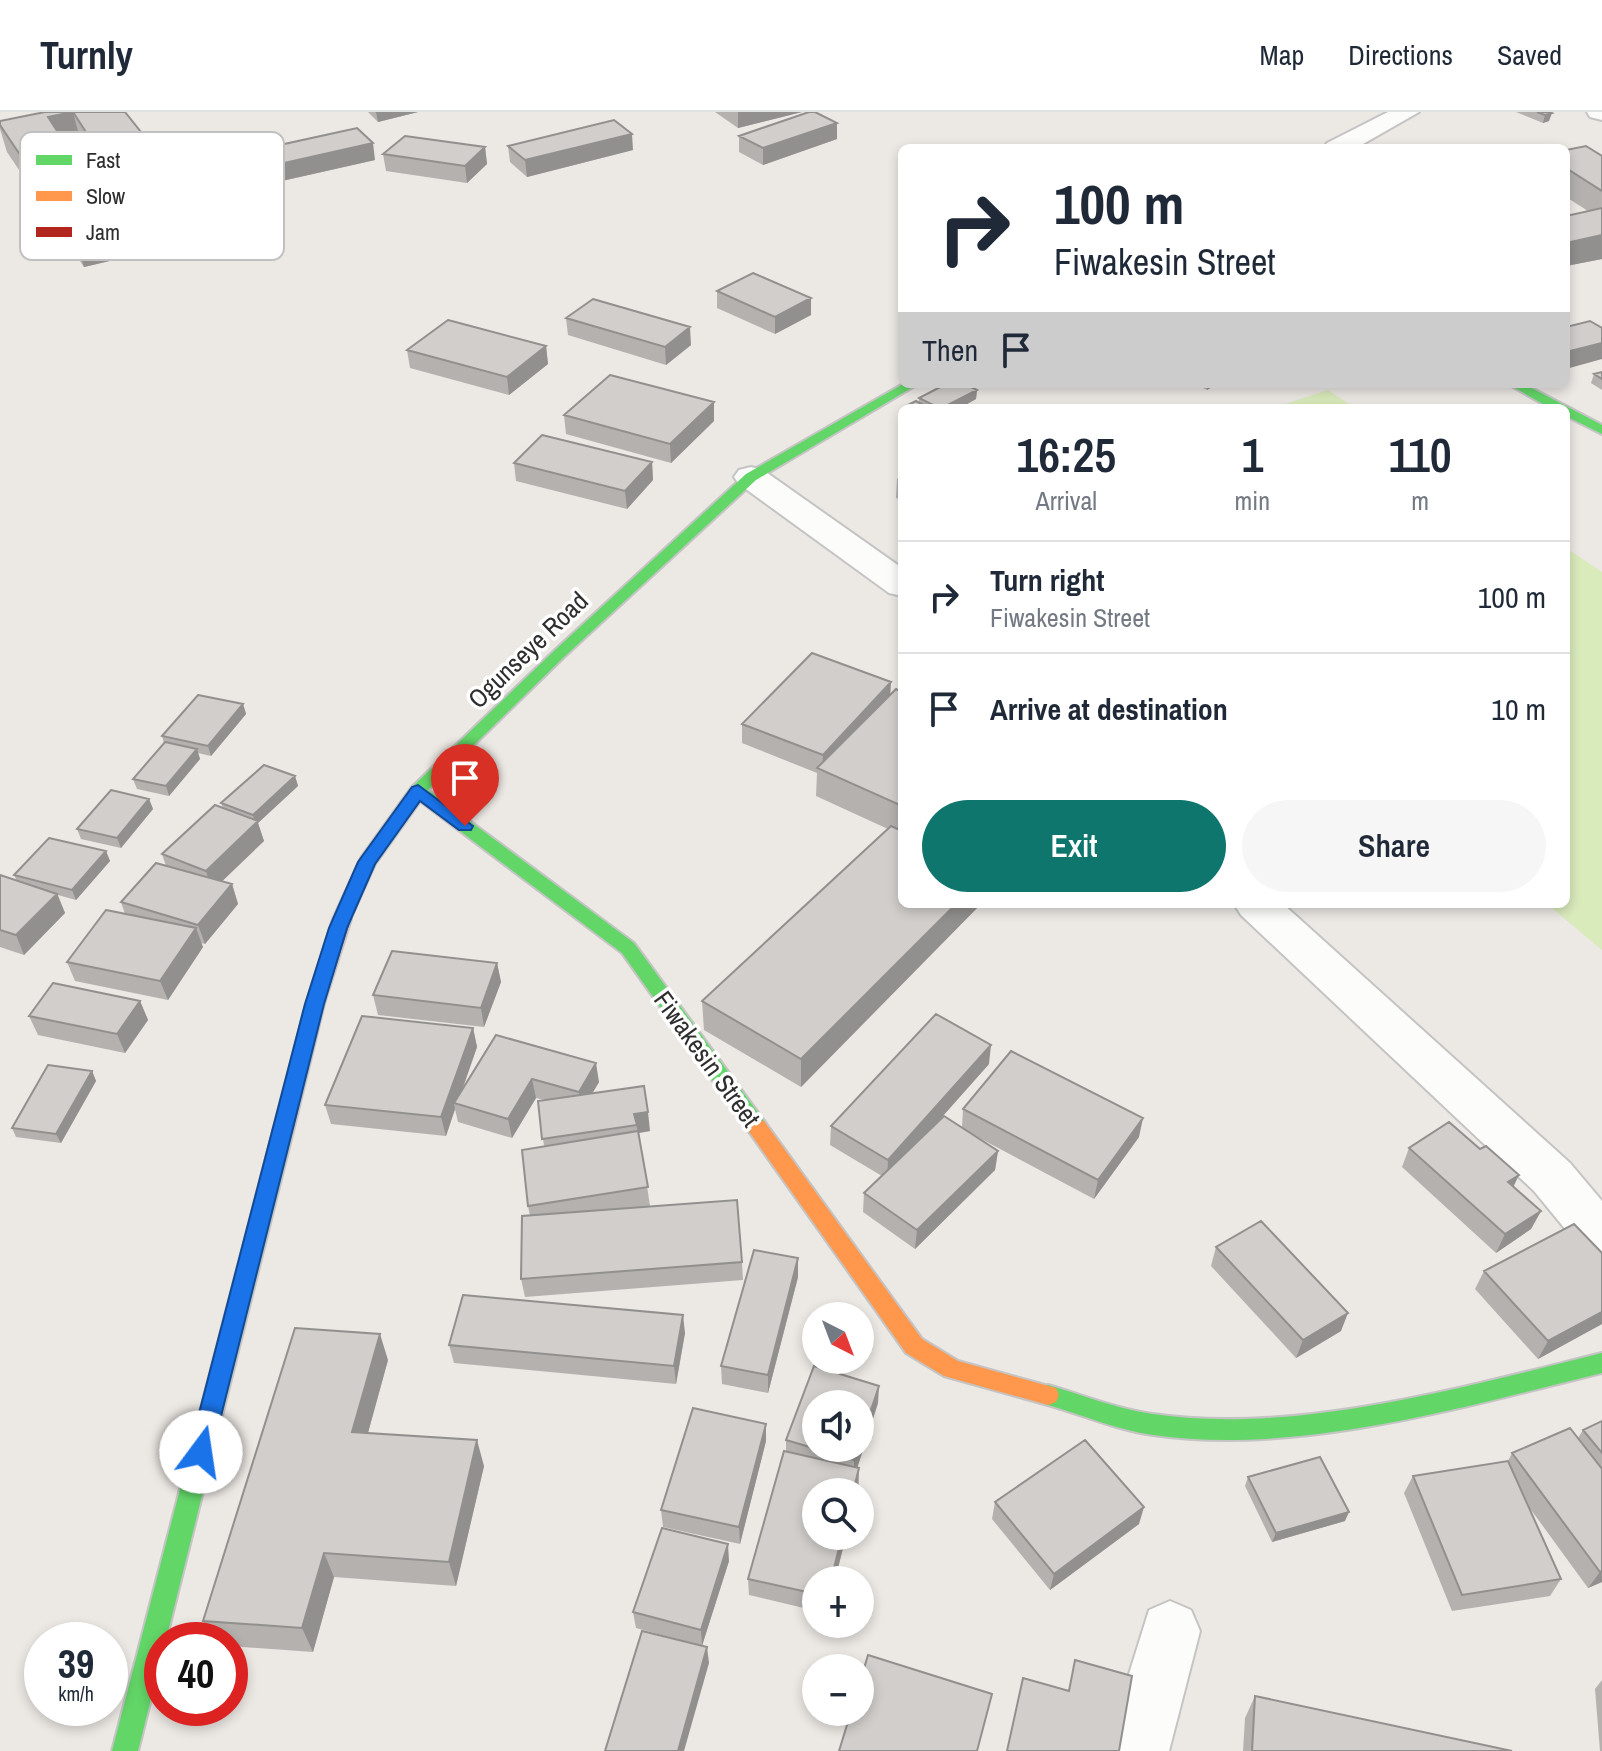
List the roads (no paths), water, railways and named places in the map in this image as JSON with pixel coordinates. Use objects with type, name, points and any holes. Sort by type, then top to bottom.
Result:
[{"type":"street","points":[[1344,144],[1407,112]]},
{"type":"street","name":"Ogunseye Road","points":[[125,1751],[315,1004],[338,928],[367,862],[418,791],[559,654],[751,477],[905,388]]},
{"type":"street","points":[[1522,388],[1552,404]]},
{"type":"street","points":[[1570,413],[1602,430]]},
{"type":"street","points":[[751,477],[898,582]]},
{"type":"street","name":"Fiwakesin Street","points":[[418,791],[628,948],[914,1346],[952,1369],[1163,1426],[1296,1426],[1490,1391],[1602,1363]]},
{"type":"street","points":[[1260,908],[1552,1177],[1602,1237]]},
{"type":"street","points":[[1137,1751],[1170,1631]]}]
